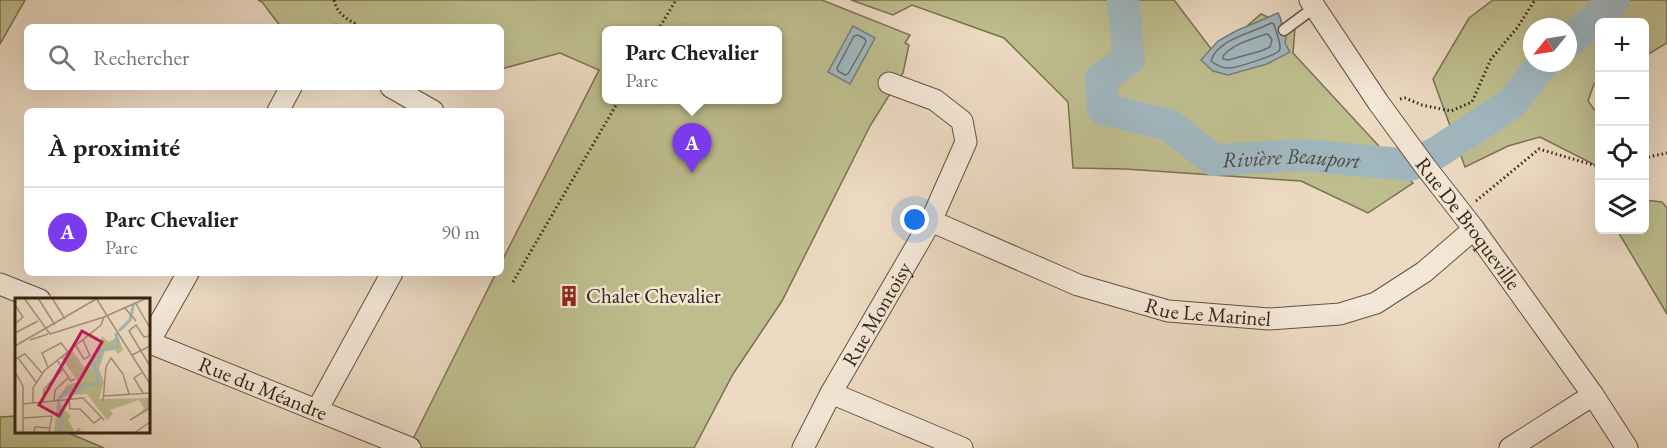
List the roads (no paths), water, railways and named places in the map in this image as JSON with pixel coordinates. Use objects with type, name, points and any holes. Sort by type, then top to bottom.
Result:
[{"type":"street","name":"Rue De Broqueville","points":[[1313,4],[1378,102],[1468,221],[1593,395],[1627,448]]},
{"type":"street","name":"Rue Montoisy","points":[[802,448],[831,393],[932,221],[966,142],[962,121],[935,100],[889,83]]},
{"type":"street","points":[[280,108],[289,90]]},
{"type":"street","points":[[396,90],[428,108]]},
{"type":"street","name":"Rue Le Marinel","points":[[932,221],[1078,285],[1168,310],[1269,319],[1340,314],[1376,303],[1424,273],[1468,221]]},
{"type":"street","points":[[150,340],[186,276]]},
{"type":"street","points":[[317,410],[390,276]]},
{"type":"street","points":[[0,284],[35,298]]},
{"type":"street","name":"Rue du Méandre","points":[[150,342],[410,448]]},
{"type":"street","points":[[831,393],[962,448]]},
{"type":"street","points":[[1510,448],[1593,395]]},
{"type":"lane","points":[[1284,30],[1313,4]]},
{"type":"water","points":[[1278,13],[1286,37],[1285,43],[1290,52],[1267,64],[1228,75],[1213,71],[1201,60],[1218,41]]},
{"type":"water","points":[[853,26],[875,38],[850,84],[828,72]]},
{"type":"waterway","name":"Rivière Beauport","points":[[1123,0],[1129,59],[1101,79],[1103,109],[1169,125],[1214,160],[1303,155],[1410,165],[1436,153],[1511,104],[1536,72]]},
{"type":"waterway","name":"Rivière Beauport","points":[[1577,35],[1614,0]]},
{"type":"place","name":"Parc Chevalier","points":[[692,173]]},
{"type":"place","name":"Chalet Chevalier","points":[[569,296]]}]
